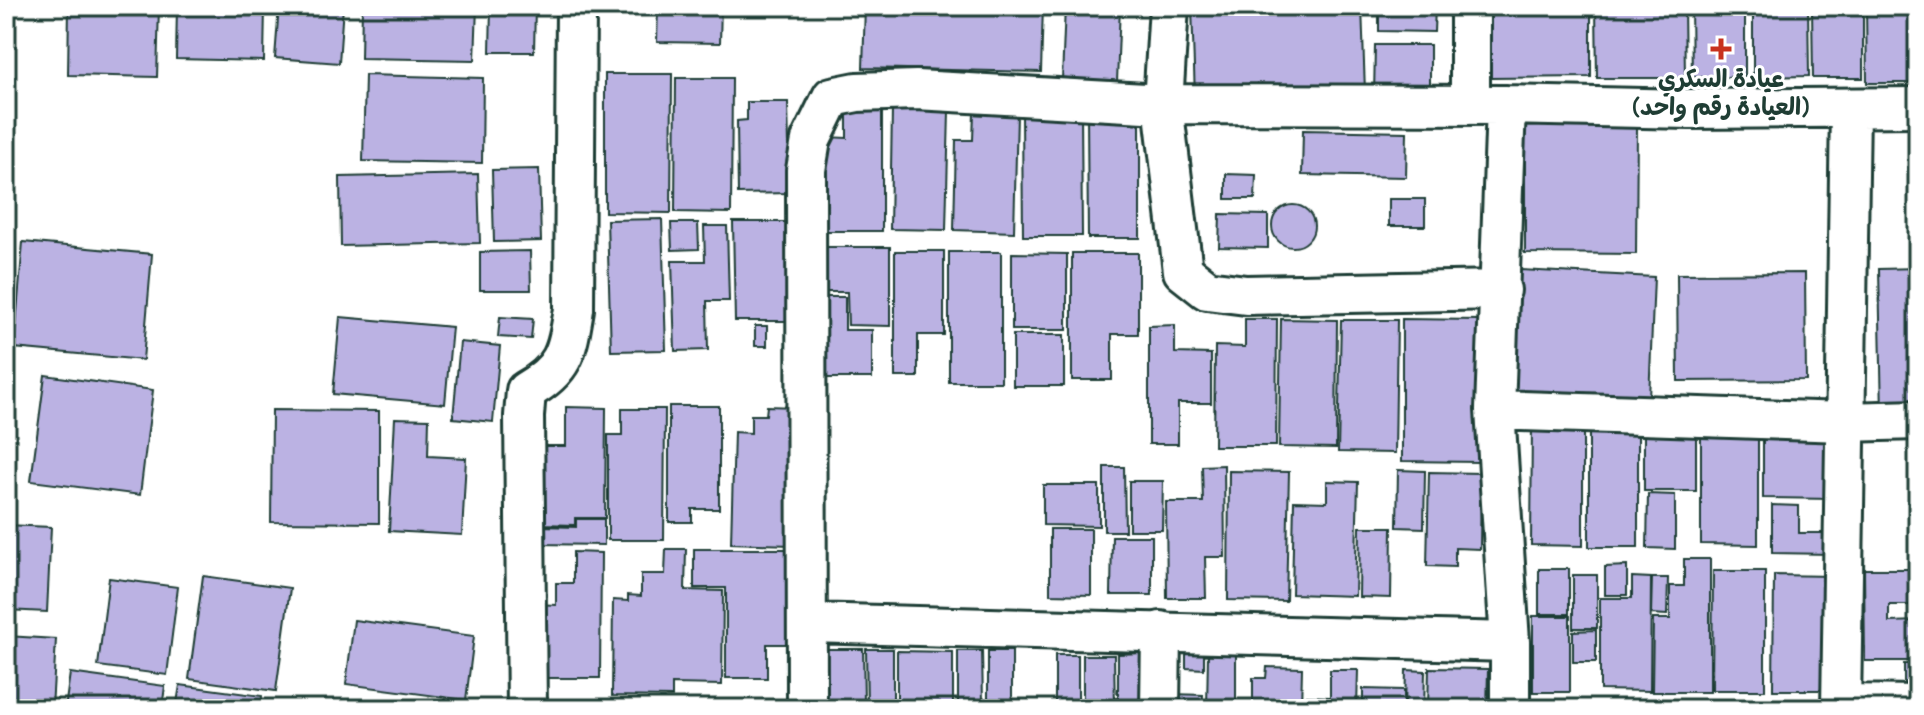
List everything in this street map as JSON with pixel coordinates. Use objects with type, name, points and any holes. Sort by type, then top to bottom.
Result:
[{"type":"street","points":[[527,709],[525,403],[526,391],[552,376],[564,354],[574,309],[576,6]]},
{"type":"street","points":[[1169,6],[1163,104],[1183,271],[1207,290],[1293,295],[1501,290]]},
{"type":"street","points":[[1470,6],[1488,105],[1501,290],[1495,410],[1510,642],[1510,709]]},
{"type":"street","points":[[807,709],[806,170],[811,140],[832,97],[857,92],[916,90],[1163,104],[1690,109],[1918,107]]},
{"type":"street","points":[[1850,108],[1841,707],[1918,705]]},
{"type":"street","points":[[1495,410],[1845,422],[1918,420]]},
{"type":"street","points":[[809,623],[1510,642]]},
{"type":"street","points":[[1160,709],[1161,631]]},
{"type":"building","points":[[6,6],[12,6],[12,37],[6,37]]},
{"type":"building","points":[[69,6],[159,6],[157,77],[68,75]]},
{"type":"building","points":[[177,6],[265,6],[264,61],[176,59]]},
{"type":"building","points":[[279,6],[343,6],[339,63],[275,58]]},
{"type":"building","points":[[362,6],[477,6],[475,60],[361,58]]},
{"type":"building","points":[[491,6],[535,6],[534,52],[490,52]]},
{"type":"building","points":[[658,6],[721,6],[720,43],[657,42]]},
{"type":"building","points":[[865,6],[1043,6],[1041,72],[863,68]]},
{"type":"building","points":[[1065,6],[1120,6],[1117,82],[1062,80]]},
{"type":"building","points":[[1192,6],[1362,6],[1365,92],[1195,98]]},
{"type":"building","points":[[1379,6],[1435,6],[1434,32],[1379,31]]},
{"type":"building","points":[[1490,6],[1591,6],[1591,77],[1491,78]]},
{"type":"building","points":[[1596,6],[1684,6],[1685,78],[1597,78]]},
{"type":"building","points":[[1691,6],[1745,6],[1745,77],[1692,77]]},
{"type":"building","points":[[1753,6],[1808,6],[1809,76],[1753,77]]},
{"type":"building","points":[[1812,6],[1863,6],[1863,78],[1813,78]]},
{"type":"building","points":[[1866,6],[1918,6],[1918,83],[1867,83]]},
{"type":"building","points":[[1375,45],[1430,45],[1430,97],[1374,97]]},
{"type":"building","points":[[605,74],[672,74],[671,213],[605,212]]},
{"type":"building","points":[[365,75],[483,78],[482,163],[363,161]]},
{"type":"building","points":[[676,78],[732,78],[731,213],[675,212]]},
{"type":"building","points":[[6,84],[7,223],[6,223]]},
{"type":"building","points":[[747,102],[788,102],[790,193],[738,194],[737,121],[747,120]]},
{"type":"building","points":[[892,110],[949,111],[946,230],[890,229]]},
{"type":"building","points":[[847,111],[882,111],[882,231],[827,231],[827,137],[847,138]]},
{"type":"building","points":[[1087,111],[1140,111],[1140,238],[1088,238]]},
{"type":"building","points":[[1022,112],[1081,112],[1082,236],[1023,236]]},
{"type":"building","points":[[974,113],[1017,114],[1014,232],[954,230],[956,140],[973,140]]},
{"type":"building","points":[[1525,124],[1637,125],[1636,254],[1525,253]]},
{"type":"building","points":[[1303,130],[1407,132],[1406,177],[1302,175]]},
{"type":"building","points":[[539,169],[541,241],[494,242],[492,170]]},
{"type":"building","points":[[478,174],[480,243],[341,246],[340,177]]},
{"type":"building","points":[[1226,174],[1256,175],[1255,199],[1226,199]]},
{"type":"building","points":[[1389,199],[1425,199],[1425,226],[1389,226]]},
{"type":"building","points":[[1293,205],[1308,211],[1314,226],[1308,241],[1293,247],[1278,241],[1272,226],[1278,211]]},
{"type":"building","points":[[1220,214],[1268,215],[1268,248],[1219,247]]},
{"type":"building","points":[[662,219],[666,350],[611,351],[607,220]]},
{"type":"building","points":[[733,222],[790,222],[791,321],[735,321]]},
{"type":"building","points":[[671,223],[698,223],[699,249],[672,250]]},
{"type":"building","points":[[704,226],[727,226],[729,301],[707,301],[708,350],[675,351],[672,261],[705,261]]},
{"type":"building","points":[[23,242],[152,254],[143,360],[14,348]]},
{"type":"building","points":[[827,247],[890,247],[890,326],[848,325],[847,292],[826,292]]},
{"type":"building","points":[[530,251],[531,290],[480,290],[480,252]]},
{"type":"building","points":[[895,251],[944,251],[944,335],[918,335],[918,377],[895,377]]},
{"type":"building","points":[[949,252],[1001,252],[1001,382],[949,382]]},
{"type":"building","points":[[1012,253],[1067,254],[1067,330],[1012,330]]},
{"type":"building","points":[[1072,253],[1138,253],[1138,334],[1112,334],[1112,380],[1072,380]]},
{"type":"building","points":[[1918,268],[1918,407],[1882,414],[1879,269]]},
{"type":"building","points":[[1520,270],[1654,277],[1649,399],[1515,393]]},
{"type":"building","points":[[1805,273],[1806,380],[1678,381],[1677,274]]},
{"type":"building","points":[[827,297],[845,297],[845,330],[872,330],[872,378],[826,378]]},
{"type":"building","points":[[340,317],[452,327],[445,404],[333,394]]},
{"type":"building","points":[[500,317],[533,319],[531,339],[498,337]]},
{"type":"building","points":[[1245,319],[1277,319],[1276,446],[1214,446],[1215,346],[1245,347]]},
{"type":"building","points":[[1281,319],[1337,320],[1336,448],[1279,447]]},
{"type":"building","points":[[1402,319],[1479,320],[1479,462],[1402,461]]},
{"type":"building","points":[[1341,320],[1397,320],[1395,453],[1338,452]]},
{"type":"building","points":[[1175,325],[1175,353],[1211,354],[1211,403],[1178,403],[1178,444],[1149,444],[1149,326]]},
{"type":"building","points":[[755,326],[767,326],[767,346],[755,346]]},
{"type":"building","points":[[1013,335],[1064,335],[1064,386],[1013,386]]},
{"type":"building","points":[[460,342],[500,346],[493,422],[453,418]]},
{"type":"building","points":[[45,375],[153,390],[140,495],[31,481]]},
{"type":"building","points":[[669,406],[719,406],[719,509],[692,509],[692,522],[669,522]]},
{"type":"building","points":[[767,406],[796,407],[792,545],[731,543],[734,432],[751,433],[751,415],[766,415]]},
{"type":"building","points":[[566,407],[606,408],[605,518],[575,518],[575,525],[541,524],[541,446],[566,446]]},
{"type":"building","points":[[622,409],[665,409],[664,540],[608,540],[608,435],[622,435]]},
{"type":"building","points":[[272,410],[379,411],[379,523],[271,522]]},
{"type":"building","points":[[395,418],[429,419],[428,456],[466,458],[462,535],[389,531]]},
{"type":"building","points":[[1532,422],[1583,422],[1583,546],[1531,545]]},
{"type":"building","points":[[1589,422],[1638,423],[1638,547],[1589,547]]},
{"type":"building","points":[[1701,424],[1758,424],[1758,545],[1701,544]]},
{"type":"building","points":[[1644,427],[1696,428],[1696,491],[1644,491]]},
{"type":"building","points":[[1763,439],[1833,440],[1833,499],[1763,498]]},
{"type":"building","points":[[1224,465],[1225,557],[1205,557],[1206,598],[1167,598],[1166,502],[1203,502],[1202,466]]},
{"type":"building","points":[[1104,467],[1124,467],[1125,531],[1104,531]]},
{"type":"building","points":[[1398,470],[1425,471],[1424,528],[1397,527]]},
{"type":"building","points":[[1229,471],[1289,472],[1286,601],[1228,600]]},
{"type":"building","points":[[1429,472],[1481,473],[1480,549],[1455,548],[1455,567],[1427,566]]},
{"type":"building","points":[[1129,481],[1163,481],[1162,530],[1129,530]]},
{"type":"building","points":[[1327,481],[1358,482],[1355,596],[1292,594],[1294,501],[1327,502]]},
{"type":"building","points":[[1043,485],[1099,485],[1099,526],[1043,525]]},
{"type":"building","points":[[1648,494],[1675,495],[1675,549],[1647,548]]},
{"type":"building","points":[[1772,505],[1799,506],[1799,533],[1831,533],[1831,554],[1772,553]]},
{"type":"building","points":[[576,519],[604,519],[604,545],[539,544],[540,526],[576,527]]},
{"type":"building","points":[[6,525],[51,527],[47,612],[6,610]]},
{"type":"building","points":[[1360,527],[1392,527],[1391,598],[1359,597]]},
{"type":"building","points":[[1050,529],[1091,529],[1091,595],[1050,594]]},
{"type":"building","points":[[1112,536],[1152,536],[1152,595],[1111,595]]},
{"type":"building","points":[[666,549],[686,549],[685,590],[723,591],[722,685],[672,684],[672,697],[612,696],[613,600],[628,601],[628,595],[641,596],[641,574],[665,574]]},
{"type":"building","points":[[694,549],[787,549],[788,644],[767,644],[767,678],[726,678],[726,588],[694,588]]},
{"type":"building","points":[[573,552],[601,553],[600,678],[535,678],[536,604],[556,605],[556,583],[573,583]]},
{"type":"building","points":[[1684,559],[1710,559],[1710,692],[1652,692],[1653,619],[1670,619],[1670,586],[1684,586]]},
{"type":"building","points":[[1627,566],[1627,595],[1605,595],[1605,567]]},
{"type":"building","points":[[1539,569],[1569,569],[1569,614],[1539,614]]},
{"type":"building","points":[[1864,569],[1918,569],[1918,605],[1889,605],[1889,622],[1918,621],[1918,661],[1865,661]]},
{"type":"building","points":[[1713,571],[1765,571],[1765,690],[1712,690]]},
{"type":"building","points":[[1573,575],[1597,575],[1597,628],[1573,628]]},
{"type":"building","points":[[1774,575],[1833,576],[1833,690],[1773,690]]},
{"type":"building","points":[[203,576],[290,588],[276,691],[189,679]]},
{"type":"building","points":[[1632,577],[1651,578],[1650,691],[1600,690],[1600,598],[1632,598]]},
{"type":"building","points":[[109,578],[178,587],[167,675],[98,666]]},
{"type":"building","points":[[1652,578],[1668,578],[1667,615],[1651,614]]},
{"type":"building","points":[[1533,616],[1570,616],[1570,692],[1533,692]]},
{"type":"building","points":[[354,620],[474,636],[466,700],[346,684]]},
{"type":"building","points":[[1596,630],[1596,662],[1573,662],[1573,631]]},
{"type":"building","points":[[6,636],[56,639],[52,709],[6,709]]},
{"type":"building","points":[[827,649],[863,649],[864,703],[828,703]]},
{"type":"building","points":[[866,649],[893,649],[893,704],[867,704]]},
{"type":"building","points":[[897,651],[953,652],[953,709],[897,709]]},
{"type":"building","points":[[958,651],[982,651],[983,704],[958,704]]},
{"type":"building","points":[[988,651],[1012,651],[1012,703],[988,703]]},
{"type":"building","points":[[1144,653],[1145,709],[1118,709],[1118,654]]},
{"type":"building","points":[[1186,653],[1204,654],[1204,669],[1186,668]]},
{"type":"building","points":[[1208,654],[1236,654],[1236,709],[1207,709]]},
{"type":"building","points":[[1055,655],[1078,655],[1078,705],[1055,705]]},
{"type":"building","points":[[1083,655],[1114,655],[1115,709],[1083,709]]},
{"type":"building","points":[[1904,664],[1918,664],[1918,690],[1904,690]]},
{"type":"building","points":[[1267,667],[1302,668],[1301,709],[1239,709],[1239,703],[1253,703],[1253,678],[1266,678]]},
{"type":"building","points":[[1429,668],[1488,669],[1487,709],[1428,709]]},
{"type":"building","points":[[1330,670],[1358,670],[1357,709],[1305,709],[1305,696],[1330,697]]},
{"type":"building","points":[[1406,670],[1425,671],[1424,709],[1405,709]]},
{"type":"building","points":[[70,673],[165,686],[162,709],[65,709]]},
{"type":"building","points":[[180,685],[262,696],[261,709],[176,709]]},
{"type":"building","points":[[1363,689],[1404,690],[1404,709],[1363,709]]},
{"type":"building","points":[[1172,694],[1203,695],[1202,709],[1172,709]]},
{"type":"building","points":[[1016,707],[1016,709],[960,709]]},
{"type":"building","points":[[1021,708],[1079,709],[1021,709]]},
{"type":"place","name":"عيادة السكري (العيادة رقم واحد)","points":[[1721,49]]}]
